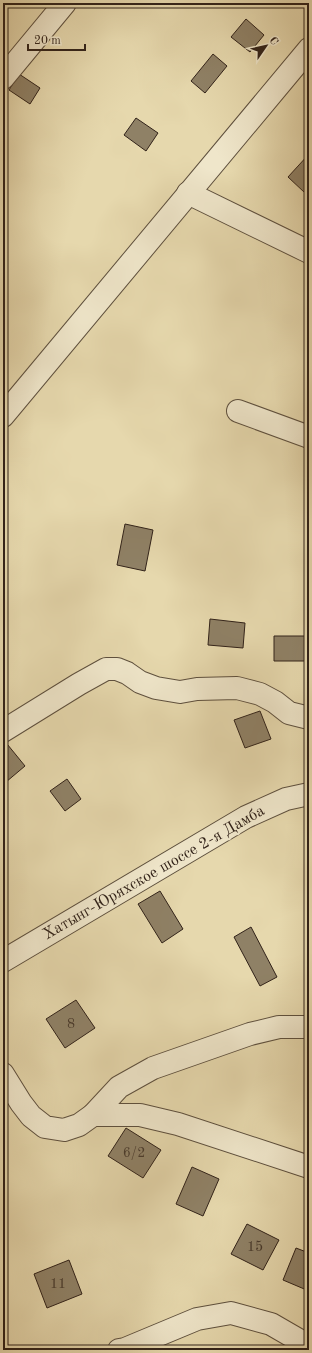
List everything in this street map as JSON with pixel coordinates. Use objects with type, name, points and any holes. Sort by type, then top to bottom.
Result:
[{"type":"street","points":[[3,78],[65,3]]},
{"type":"street","points":[[3,416],[309,48]]},
{"type":"street","points":[[188,193],[309,252]]},
{"type":"street","points":[[238,411],[309,437]]},
{"type":"street","points":[[3,731],[106,669],[117,669],[128,673],[140,682],[156,688],[180,692],[197,689],[238,688],[260,694],[275,702],[289,713],[309,718]]},
{"type":"street","name":"Хатынг-Юряхское шоссе 2-я Дамба","points":[[3,962],[246,817],[286,799],[309,794]]},
{"type":"street","points":[[3,1074],[31,1116],[45,1127],[64,1130],[79,1125],[93,1116],[119,1087],[153,1068],[250,1034],[279,1026],[309,1027]]},
{"type":"street","points":[[93,1116],[140,1115],[178,1124],[309,1167]]},
{"type":"street","points":[[119,1350],[125,1349],[197,1319],[231,1313],[271,1324],[309,1346]]},
{"type":"building","points":[[246,19],[264,35],[250,52],[231,37]]},
{"type":"building","points":[[213,54],[227,66],[205,93],[191,81]]},
{"type":"building","points":[[19,74],[40,88],[30,104],[9,90]]},
{"type":"building","points":[[136,118],[158,133],[146,151],[124,135]]},
{"type":"building","points":[[309,154],[309,186],[304,192],[288,177]]},
{"type":"building","points":[[125,524],[153,530],[145,571],[117,565]]},
{"type":"building","points":[[210,619],[245,623],[243,648],[208,645]]},
{"type":"building","points":[[274,636],[308,636],[309,661],[274,661]]},
{"type":"building","points":[[260,711],[271,739],[245,748],[234,720]]},
{"type":"building","points":[[3,739],[25,766],[6,782],[3,778]]},
{"type":"building","points":[[67,779],[81,799],[65,811],[50,791]]},
{"type":"building","points":[[160,891],[183,929],[162,943],[138,904]]},
{"type":"building","points":[[251,927],[277,977],[260,986],[234,937]]},
{"type":"building","points":[[76,1000],[95,1028],[65,1048],[46,1019]]},
{"type":"building","points":[[126,1128],[161,1150],[143,1178],[108,1156]]},
{"type":"building","points":[[192,1167],[219,1179],[203,1216],[176,1204]]},
{"type":"building","points":[[247,1224],[279,1240],[263,1270],[231,1254]]},
{"type":"building","points":[[296,1248],[309,1253],[309,1291],[283,1280]]},
{"type":"building","points":[[69,1260],[82,1294],[47,1308],[34,1274]]}]
